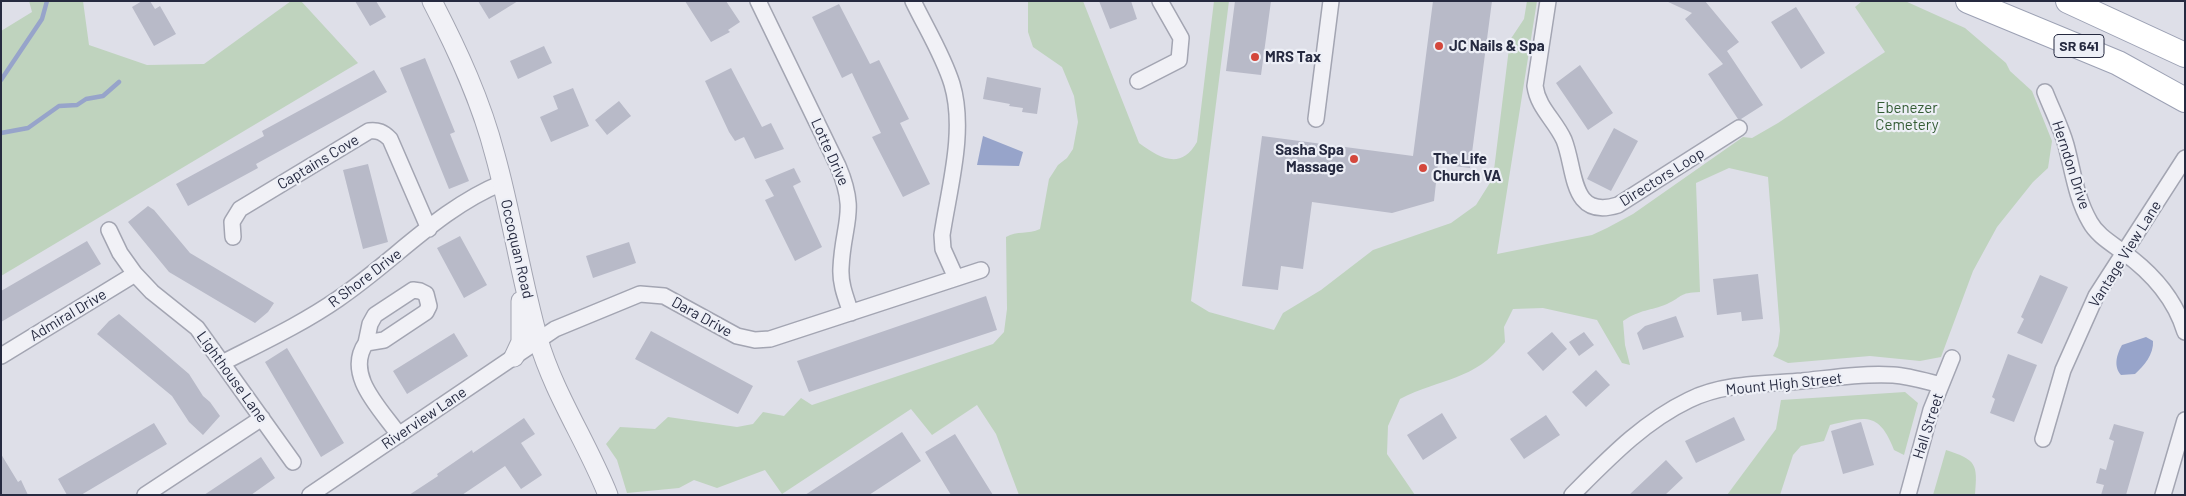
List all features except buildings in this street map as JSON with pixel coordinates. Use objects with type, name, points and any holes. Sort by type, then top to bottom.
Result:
[{"type":"main road","name":"SR 641","points":[[1968,1],[2118,63],[2185,100]]},
{"type":"main road","name":"SR 641","points":[[2068,1],[2185,55]]},
{"type":"street","name":"Occoquan Road","points":[[432,1],[472,85],[485,120],[502,183],[538,340],[552,380],[598,469],[608,495]]},
{"type":"street","name":"Lotte Drive","points":[[758,1],[838,166],[846,187],[850,209],[840,269],[844,292],[851,313]]},
{"type":"street","points":[[913,1],[947,70],[955,100],[956,143],[942,235],[943,249],[956,278]]},
{"type":"street","points":[[1138,81],[1179,60],[1181,38],[1160,1]]},
{"type":"street","points":[[1316,119],[1331,1]]},
{"type":"street","name":"Directors Loop","points":[[1548,1],[1535,86],[1536,95],[1540,106],[1564,140],[1578,193],[1584,201],[1601,208],[1618,205],[1739,128]]},
{"type":"street","name":"Herndon Drive","points":[[2045,92],[2064,137],[2076,187],[2090,223],[2102,236],[2145,270],[2165,293],[2176,310],[2185,332]]},
{"type":"street","name":"Captains Cove","points":[[233,237],[232,222],[240,209],[369,131],[377,130],[384,133],[390,139],[429,229]]},
{"type":"street","name":"Vantage View Lane","points":[[2043,438],[2063,370],[2100,288],[2125,253],[2185,158]]},
{"type":"street","name":"R Shore Drive","points":[[222,363],[326,307],[464,201],[502,183]]},
{"type":"street","name":"Lighthouse Lane","points":[[109,230],[120,253],[135,274],[152,292],[197,328],[293,462]]},
{"type":"street","points":[[514,357],[522,334],[520,260]]},
{"type":"street","name":"Dara Drive","points":[[538,340],[555,329],[640,294],[664,296],[728,333],[755,340],[770,339],[980,270]]},
{"type":"street","name":"Admiral Drive","points":[[1,356],[135,274]]},
{"type":"street","name":"Riverview Lane","points":[[310,495],[538,340]]},
{"type":"street","points":[[366,343],[358,361],[359,372],[363,382],[399,435]]},
{"type":"street","name":"Hall Street","points":[[1908,495],[1941,385],[1952,358]]},
{"type":"street","name":"Mount High Street","points":[[1572,495],[1612,455],[1652,421],[1705,394],[1743,386],[1870,375],[1893,375],[1941,385]]},
{"type":"street","points":[[145,495],[262,418]]},
{"type":"street","points":[[2163,495],[2180,454],[2185,420]]},
{"type":"green space","points":[[29,1],[83,1],[89,45],[147,65],[204,64],[291,1],[301,1],[358,63],[1,276],[1,31],[32,12]]},
{"type":"green space","name":"Ebenezer Cemetery","points":[[1028,1],[1083,1],[1139,143],[1155,154],[1170,159],[1177,159],[1191,151],[1197,142],[1214,1],[1229,1],[1191,301],[1209,312],[1274,330],[1283,313],[1321,290],[1373,250],[1451,223],[1476,205],[1493,178],[1510,40],[1524,19],[1527,1],[1537,1],[1497,254],[1592,235],[1607,228],[1633,214],[1743,137],[1752,138],[1778,123],[1885,52],[1855,7],[1862,1],[1905,1],[1965,28],[2006,63],[2010,71],[2032,91],[2052,141],[2048,168],[2033,182],[1997,227],[1973,271],[1941,357],[1920,361],[1870,356],[1788,363],[1773,356],[1778,346],[1780,331],[1768,177],[1729,168],[1696,183],[1700,292],[1684,294],[1667,304],[1640,312],[1623,321],[1625,345],[1630,365],[1622,363],[1597,320],[1543,308],[1513,309],[1504,327],[1505,342],[1493,355],[1469,372],[1400,399],[1388,426],[1387,454],[1415,495],[1019,495],[996,434],[977,405],[932,435],[911,409],[782,494],[765,470],[717,488],[694,480],[679,488],[627,493],[617,460],[606,444],[620,427],[655,429],[668,417],[737,427],[753,424],[763,412],[784,416],[801,398],[812,405],[993,344],[1004,332],[1007,309],[1006,237],[1040,229],[1049,179],[1058,165],[1067,158],[1073,149],[1078,122],[1074,96],[1062,67],[1033,47],[1028,32]]},
{"type":"green space","points":[[1905,392],[1918,403],[1904,455],[1894,450],[1883,429],[1876,423],[1862,419],[1842,422],[1830,425],[1824,441],[1801,446],[1793,455],[1780,495],[1727,495],[1776,429],[1781,400]]},
{"type":"green space","points":[[1946,450],[1964,457],[1973,464],[1976,476],[1975,495],[1933,495]]},
{"type":"water","points":[[983,136],[1023,152],[1019,166],[977,165]]},
{"type":"water","points":[[2146,337],[2153,341],[2152,351],[2148,359],[2135,374],[2121,375],[2116,364],[2122,345]]},
{"type":"waterway","points":[[1,80],[42,19],[47,1]]},
{"type":"waterway","points":[[1,133],[28,128],[59,106],[77,105],[86,99],[103,96],[119,82]]},
{"type":"place","name":"JC Nails & Spa","points":[[1439,46]]},
{"type":"place","name":"MRS Tax","points":[[1255,57]]},
{"type":"place","name":"Sasha Spa Massage","points":[[1354,159]]},
{"type":"place","name":"The Life Church VA","points":[[1423,168]]}]
